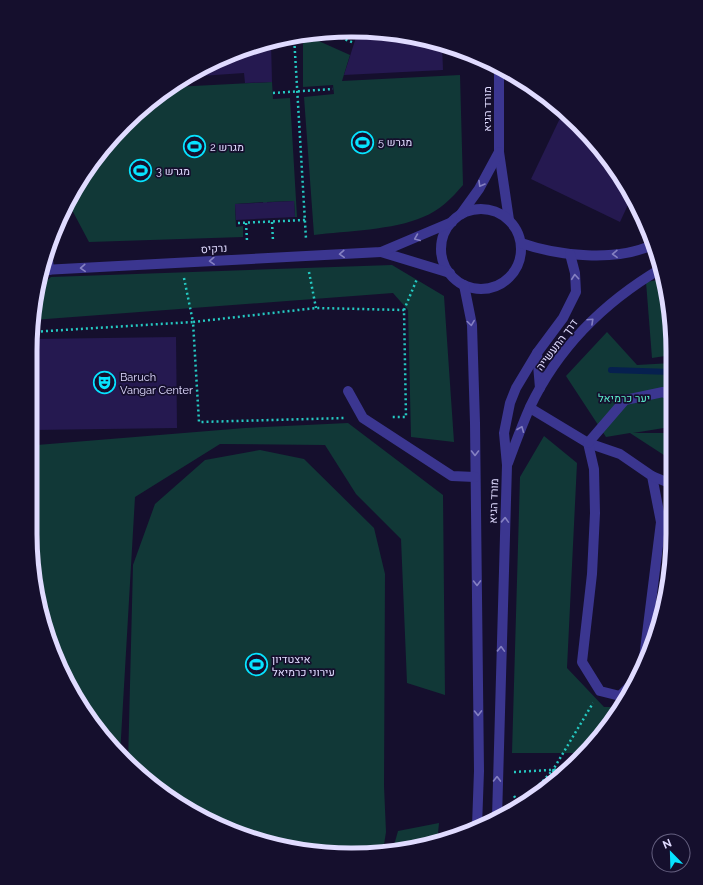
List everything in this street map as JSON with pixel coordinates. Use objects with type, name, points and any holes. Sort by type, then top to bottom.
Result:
[{"type":"street","name":"מורד הגיא","points":[[499,73],[499,152],[509,220]]},
{"type":"street","name":"מורד הגיא","points":[[460,215],[479,189],[499,152]]},
{"type":"street","points":[[480,208],[493,210],[503,214],[509,220],[517,231],[521,243],[521,255],[517,267],[510,277],[500,284],[488,288],[476,288],[464,285],[453,277],[445,266],[441,252],[442,239],[447,227],[456,217],[467,211],[480,208]]},
{"type":"street","name":"נרקיס","points":[[48,270],[381,252],[452,222]]},
{"type":"street","points":[[521,243],[537,249],[570,254],[621,254],[648,247]]},
{"type":"street","name":"נרקיס","points":[[381,252],[450,273]]},
{"type":"street","name":"מורד הגיא","points":[[497,813],[507,465],[504,433],[510,403],[516,388],[537,353],[563,318],[576,292],[575,273],[570,254]]},
{"type":"street","name":"דרך התעשייה","points":[[507,465],[530,408],[556,361],[582,329],[612,301],[640,280],[655,272]]},
{"type":"street","name":"מורד הגיא","points":[[464,285],[472,326],[476,477],[479,771],[477,822]]},
{"type":"street","points":[[537,353],[540,388]]},
{"type":"street","points":[[348,391],[363,418],[452,476],[476,477]]},
{"type":"street","points":[[588,443],[625,400],[663,392],[666,394]]},
{"type":"street","points":[[530,408],[588,443],[620,454],[652,476],[666,482]]},
{"type":"street","points":[[588,443],[594,469],[595,512],[592,574],[582,662],[600,691],[620,696],[622,694]]},
{"type":"street","points":[[646,644],[661,522],[652,476]]},
{"type":"path","points":[[341,38],[354,43]]},
{"type":"path","points":[[294,42],[306,239]]},
{"type":"path","points":[[273,93],[333,89]]},
{"type":"path","points":[[238,223],[305,220]]},
{"type":"path","points":[[272,222],[273,240]]},
{"type":"path","points":[[246,223],[247,241]]},
{"type":"path","points":[[306,256],[316,308]]},
{"type":"path","points":[[181,263],[192,322],[199,422],[406,417],[404,310],[417,277]]},
{"type":"path","points":[[38,332],[192,322],[316,308],[404,310]]},
{"type":"path","points":[[538,787],[553,770],[600,691]]},
{"type":"path","points":[[553,770],[553,775]]},
{"type":"path","points":[[497,773],[559,770]]},
{"type":"path","points":[[497,773],[517,801]]},
{"type":"green space","points":[[315,39],[350,55],[342,81],[460,75],[463,185],[445,204],[429,214],[411,221],[398,225],[314,235],[304,97],[334,94],[333,85],[303,87],[303,41]]},
{"type":"green space","points":[[272,82],[273,99],[290,98],[297,217],[295,217],[294,201],[267,202],[268,218],[264,218],[263,202],[235,204],[236,227],[243,226],[243,237],[89,242],[71,208],[79,194],[102,160],[129,129],[160,102],[182,87]]},
{"type":"green space","points":[[392,265],[444,296],[454,442],[411,437],[408,310],[393,293],[39,320],[45,282],[51,277]]},
{"type":"green space","points":[[658,280],[663,310],[666,356],[652,358],[646,282]]},
{"type":"green space","name":"יער כרמיאל","points":[[607,332],[637,365],[666,363],[666,428],[633,433],[666,433],[666,456],[630,433],[606,437],[566,376]]},
{"type":"green space","points":[[348,423],[443,495],[445,695],[407,683],[401,539],[356,494],[325,445],[220,444],[135,497],[120,747],[90,708],[69,673],[48,615],[40,575],[37,445],[245,428]]},
{"type":"green space","points":[[544,436],[577,463],[567,668],[604,707],[614,707],[601,725],[577,753],[512,753],[520,477]]},
{"type":"green space","name":"איצטדיון עירוני כרמיאל","points":[[260,450],[304,459],[374,528],[385,574],[384,786],[386,832],[384,846],[352,848],[310,845],[290,842],[250,831],[212,816],[194,806],[160,783],[128,755],[133,565],[155,504],[205,460]]},
{"type":"green space","points":[[439,823],[438,836],[394,845],[398,831]]},
{"type":"building","points":[[356,37],[413,43],[442,51],[443,70],[344,75]]},
{"type":"building","points":[[271,48],[272,82],[245,83],[244,73],[199,76],[231,61]]},
{"type":"building","points":[[561,117],[588,144],[601,160],[629,203],[620,222],[531,179]]},
{"type":"building","points":[[294,201],[295,217],[236,220],[235,204]]},
{"type":"building","name":"Baruch Vangar Center","points":[[176,337],[177,428],[37,430],[38,339]]},
{"type":"waterway","points":[[611,370],[666,372]]},
{"type":"place","name":"מגרש 5","points":[[363,142]]},
{"type":"place","name":"מגרש 2","points":[[195,147]]},
{"type":"place","name":"מגרש 3","points":[[140,171]]},
{"type":"place","name":"Baruch Vangar Center","points":[[105,383]]},
{"type":"place","name":"איצטדיון עירוני כרמיאל","points":[[257,665]]}]
